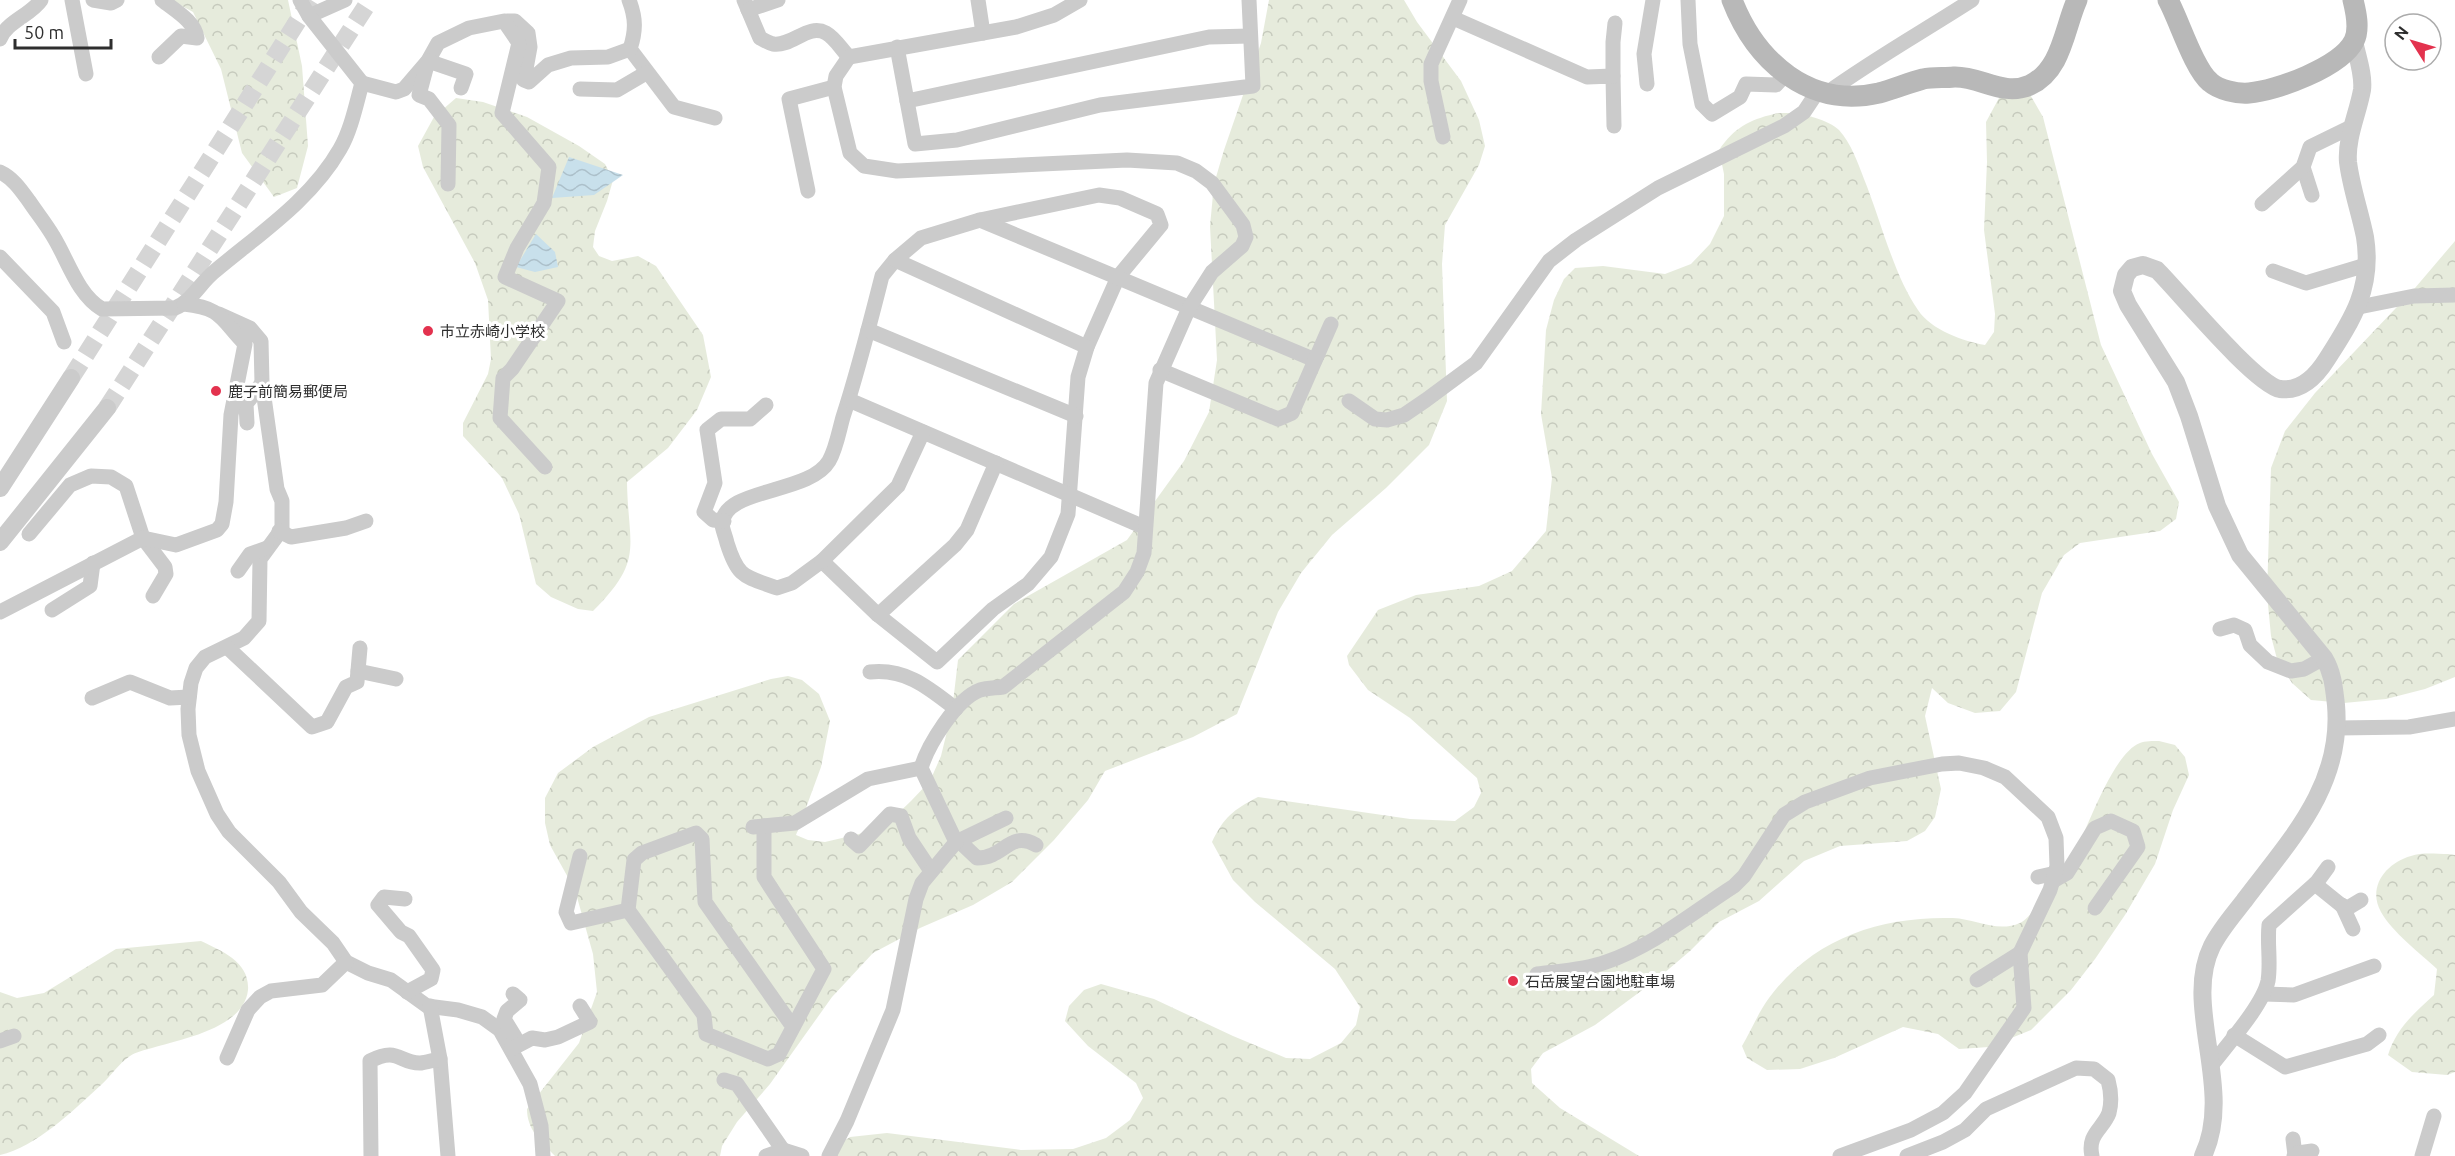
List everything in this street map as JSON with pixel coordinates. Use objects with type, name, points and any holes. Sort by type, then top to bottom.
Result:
[{"type":"main road","points":[[1732,0],[1737,14],[1769,61],[1797,83],[1823,92],[1851,96],[1878,93],[1925,78],[1959,77],[2000,89],[2029,86],[2049,72],[2077,0]]},
{"type":"main road","points":[[2168,0],[2178,18],[2201,74],[2211,83],[2237,93],[2250,93],[2282,86],[2338,60],[2354,41],[2357,30],[2353,0]]},
{"type":"street","points":[[0,39],[2,33],[31,11],[41,0]]},
{"type":"street","points":[[72,0],[86,74]]},
{"type":"street","points":[[93,0],[102,3],[117,0]]},
{"type":"street","points":[[159,57],[182,36],[197,38],[196,31],[184,17],[162,0]]},
{"type":"street","points":[[300,0],[309,16],[362,83],[396,92],[404,89],[428,61],[438,43],[469,28],[504,21],[515,21],[528,33],[530,47],[524,80],[529,82],[548,65],[571,58],[608,57],[630,49]]},
{"type":"street","points":[[309,16],[345,0]]},
{"type":"street","points":[[629,0],[635,17],[635,34],[630,49]]},
{"type":"street","points":[[778,0],[746,5],[760,38],[774,44],[793,40],[813,30],[821,31],[828,34],[849,57]]},
{"type":"street","points":[[978,0],[983,33]]},
{"type":"street","points":[[1036,845],[1022,839],[987,858],[977,858],[957,841],[921,768],[926,752],[962,702],[980,690],[1004,687],[1124,592],[1137,572],[1144,552],[1144,526],[1156,382],[1189,308],[1212,272],[1242,246],[1246,237],[1242,225],[1228,202],[1212,183],[1196,171],[1177,163],[1126,160],[880,170],[864,166],[850,153],[834,87],[836,76],[849,57],[1016,27],[1054,15],[1080,0]]},
{"type":"street","points":[[897,47],[915,144],[957,140],[1100,105],[1252,86],[1250,0]]},
{"type":"street","points":[[1443,137],[1431,81],[1431,64],[1460,0]]},
{"type":"street","points":[[1647,84],[1644,54],[1653,0]]},
{"type":"street","points":[[1688,0],[1690,44],[1702,104],[1712,114],[1740,97],[1746,84],[1776,85],[1786,74]]},
{"type":"street","points":[[1349,401],[1375,419],[1387,420],[1404,415],[1476,363],[1549,261],[1576,240],[1658,188],[1784,126],[1804,111],[1823,92],[1972,0]]},
{"type":"street","points":[[1453,18],[1587,77],[1614,76]]},
{"type":"street","points":[[504,21],[519,43],[502,113],[549,166],[544,203],[516,248],[505,277],[558,301],[512,369],[503,378],[500,418],[545,467]]},
{"type":"street","points":[[1614,126],[1613,42],[1615,23]]},
{"type":"street","points":[[907,101],[1209,37],[1250,36]]},
{"type":"street","points":[[2204,1156],[2215,1113],[2203,982],[2212,946],[2310,813],[2327,780],[2338,728],[2332,672],[2324,658],[2240,555],[2217,506],[2176,382],[2128,305],[2122,291],[2123,283],[2132,268],[2149,266],[2157,270],[2255,374],[2279,388],[2292,388],[2309,382],[2320,370],[2359,307],[2364,288],[2365,239],[2348,160],[2362,88],[2354,41]]},
{"type":"street","points":[[630,49],[674,107],[714,118]]},
{"type":"street","points":[[428,61],[466,74]]},
{"type":"street","points":[[428,61],[419,95],[429,99],[449,125],[448,183]]},
{"type":"street","points":[[580,89],[616,90],[646,73]]},
{"type":"street","points":[[0,172],[9,176],[26,196],[54,236],[69,268],[93,304],[102,309],[175,308],[184,304],[208,276],[297,203],[325,172],[342,147],[362,83]]},
{"type":"street","points":[[808,191],[789,99],[834,87]]},
{"type":"street","points":[[2262,204],[2302,167],[2310,147],[2353,126]]},
{"type":"street","points":[[2302,167],[2312,195]]},
{"type":"street","points":[[822,561],[878,615],[937,662],[993,609],[1028,585],[1051,558],[1068,514],[1078,377],[1087,347],[1118,277],[1161,225],[1156,214],[1120,198],[1099,195],[980,220],[921,238],[895,260],[882,276],[849,400],[829,461],[813,476],[803,481],[736,501],[726,509],[722,525],[734,565],[746,576],[777,588],[792,583],[822,561],[898,486],[923,432]]},
{"type":"street","points":[[980,220],[1315,360]]},
{"type":"street","points":[[0,257],[53,312],[64,342]]},
{"type":"street","points":[[895,260],[1087,347]]},
{"type":"street","points":[[2273,271],[2306,282],[2366,265]]},
{"type":"street","points":[[2359,307],[2414,296],[2455,295]]},
{"type":"street","points":[[184,304],[206,306],[250,328],[261,341],[262,383],[277,489],[282,501],[282,528],[260,558],[259,621],[244,638],[205,657],[196,668],[191,683],[189,735],[198,771],[217,814],[229,832],[279,882],[301,912],[333,943],[346,962],[368,973],[391,980],[430,1006],[458,1010],[482,1017],[500,1030],[515,1047]]},
{"type":"street","points":[[0,612],[143,538],[176,545],[217,530],[222,524],[226,502],[231,415],[245,344],[219,314]]},
{"type":"street","points":[[1160,370],[1278,419],[1292,413],[1331,324]]},
{"type":"street","points":[[868,330],[1076,416]]},
{"type":"street","points":[[0,488],[70,378]]},
{"type":"street","points":[[247,423],[246,404],[262,383]]},
{"type":"street","points":[[849,400],[1144,526]]},
{"type":"street","points":[[724,521],[712,520],[704,512],[715,483],[707,430],[721,419],[750,419],[766,405]]},
{"type":"street","points":[[0,542],[107,408]]},
{"type":"street","points":[[878,615],[955,545],[967,530],[996,463]]},
{"type":"street","points":[[29,534],[70,485],[91,476],[111,477],[126,486],[143,538],[165,567],[166,574],[153,596]]},
{"type":"street","points":[[279,531],[291,537],[346,528],[366,521]]},
{"type":"street","points":[[238,571],[249,554],[267,548]]},
{"type":"street","points":[[52,610],[90,586],[93,563]]},
{"type":"street","points":[[2220,629],[2234,625],[2245,630],[2250,645],[2268,662],[2291,671],[2304,669],[2324,658]]},
{"type":"street","points":[[227,647],[312,727],[327,722],[346,687],[357,682],[360,648]]},
{"type":"street","points":[[870,672],[885,670],[920,681],[956,709]]},
{"type":"street","points":[[358,671],[396,679]]},
{"type":"street","points":[[92,698],[130,682],[170,698],[189,697]]},
{"type":"street","points":[[2338,728],[2409,728],[2455,719]]},
{"type":"street","points":[[1537,974],[1576,969],[1605,962],[1654,941],[1734,886],[1744,876],[1784,815],[1805,802],[1870,778],[1942,764],[1959,763],[1984,768],[2005,777],[2048,817],[2056,838],[2057,866],[2049,877],[2020,953],[2024,1008],[1965,1093],[1943,1113],[1911,1130],[1840,1156]]},
{"type":"street","points":[[793,1027],[705,902],[702,839],[696,833],[642,853],[634,860],[628,910],[704,1015],[706,1034],[768,1059],[779,1054],[824,969],[764,877],[759,826],[795,823],[868,779],[921,768]]},
{"type":"street","points":[[859,846],[890,814],[901,816],[909,838],[931,871]]},
{"type":"street","points":[[829,1156],[893,1010],[916,899],[922,883],[957,841],[1006,818]]},
{"type":"street","points":[[2049,877],[2067,873],[2095,828],[2111,821],[2133,831],[2138,847],[2095,908]]},
{"type":"street","points":[[574,861],[566,912],[571,923],[628,910]]},
{"type":"street","points":[[2211,1066],[2264,994],[2268,979],[2269,925],[2315,884],[2328,867]]},
{"type":"street","points":[[2315,884],[2346,909],[2361,900]]},
{"type":"street","points":[[405,899],[384,897],[378,905],[401,932],[409,936],[433,970],[430,979],[407,992]]},
{"type":"street","points":[[2342,905],[2353,929]]},
{"type":"street","points":[[1977,980],[2020,953]]},
{"type":"street","points":[[227,1058],[248,1010],[260,997],[271,991],[322,984],[346,962]]},
{"type":"street","points":[[2264,994],[2295,995],[2374,966]]},
{"type":"street","points":[[513,994],[520,1000],[507,1011],[504,1019],[530,1084],[541,1126],[543,1156]]},
{"type":"street","points":[[430,1006],[440,1059],[448,1156]]},
{"type":"street","points":[[515,1047],[532,1038],[545,1040],[558,1037],[590,1022],[580,1006]]},
{"type":"street","points":[[2234,1035],[2285,1067],[2367,1044],[2375,1041],[2379,1035]]},
{"type":"street","points":[[370,1156],[370,1061],[382,1055],[395,1055],[419,1063],[440,1059]]},
{"type":"street","points":[[1907,1156],[1943,1142],[1965,1130],[1986,1109],[2076,1068],[2094,1069],[2108,1080],[2111,1094],[2108,1114],[2094,1134],[2092,1156]]},
{"type":"street","points":[[724,1080],[737,1084],[783,1150]]},
{"type":"street","points":[[2422,1156],[2434,1116]]},
{"type":"street","points":[[2293,1139],[2295,1156],[2312,1151]]},
{"type":"street","points":[[766,1156],[783,1150],[802,1156]]},
{"type":"green space","points":[[171,0],[288,0],[302,66],[308,146],[297,188],[274,197],[242,153],[221,69],[193,12]]},
{"type":"green space","points":[[1269,0],[1404,0],[1417,22],[1461,81],[1479,120],[1485,146],[1479,165],[1445,225],[1442,264],[1447,401],[1429,445],[1386,488],[1332,535],[1301,573],[1278,612],[1237,714],[1193,737],[1105,771],[1088,800],[1054,840],[1012,882],[973,905],[920,928],[873,953],[832,997],[770,1084],[737,1122],[722,1146],[720,1156],[555,1156],[532,1129],[527,1109],[579,1043],[597,992],[593,954],[575,890],[550,845],[545,823],[545,798],[558,773],[593,747],[649,717],[771,679],[788,676],[802,680],[819,694],[830,721],[821,767],[796,835],[808,840],[825,842],[887,824],[930,781],[941,756],[952,711],[958,660],[1014,604],[1127,540],[1184,461],[1209,412],[1217,360],[1210,226],[1214,184],[1261,43]]},
{"type":"green space","points":[[2028,91],[2043,117],[2101,345],[2152,454],[2179,502],[2176,519],[2160,531],[2080,543],[2064,555],[2042,593],[2016,692],[2000,711],[1975,713],[1948,703],[1932,688],[1925,716],[1941,789],[1935,817],[1925,831],[1907,841],[1840,846],[1804,861],[1759,901],[1719,922],[1656,980],[1595,1025],[1543,1053],[1531,1069],[1532,1083],[1560,1108],[1639,1156],[822,1156],[850,1137],[887,1133],[1021,1150],[1073,1149],[1106,1138],[1130,1120],[1143,1098],[1136,1083],[1088,1046],[1065,1021],[1069,1006],[1084,990],[1101,984],[1154,999],[1286,1058],[1310,1059],[1341,1043],[1356,1025],[1360,1007],[1335,969],[1255,902],[1233,880],[1212,842],[1230,815],[1258,797],[1410,819],[1455,821],[1474,807],[1481,793],[1477,778],[1410,718],[1368,690],[1349,665],[1347,656],[1378,610],[1416,595],[1479,586],[1512,571],[1546,531],[1552,478],[1541,414],[1546,330],[1554,300],[1564,279],[1575,268],[1603,266],[1665,274],[1691,264],[1710,244],[1724,216],[1724,174],[1719,150],[1730,136],[1750,122],[1774,114],[1799,114],[1826,122],[1839,130],[1847,141],[1854,153],[1902,281],[1918,310],[1931,323],[1948,334],[1985,345],[1994,332],[1995,314],[1984,230],[1986,122],[1999,98],[2009,92]]},
{"type":"green space","points":[[456,98],[483,102],[527,117],[579,146],[605,164],[613,180],[595,231],[593,247],[599,256],[612,261],[638,256],[656,266],[703,335],[711,377],[697,410],[668,448],[627,482],[630,551],[627,564],[620,578],[593,611],[578,609],[551,597],[536,584],[519,514],[502,478],[463,436],[463,423],[488,374],[491,359],[488,300],[475,263],[423,167],[418,146],[434,117]]},
{"type":"green space","points":[[2455,241],[2455,677],[2425,689],[2386,699],[2344,703],[2311,700],[2292,683],[2277,659],[2271,636],[2267,594],[2271,468],[2285,431],[2315,393],[2415,288]]},
{"type":"green space","points":[[2159,741],[2175,745],[2185,757],[2189,775],[2173,810],[2155,864],[2125,915],[2095,959],[2071,990],[2031,1030],[1989,1047],[1959,1049],[1938,1034],[1903,1027],[1834,1058],[1800,1069],[1767,1070],[1747,1058],[1742,1046],[1769,998],[1806,960],[1850,935],[1900,921],[1926,918],[1962,919],[2003,927],[2023,922],[2067,868],[2102,793],[2120,761],[2140,743]]},
{"type":"green space","points":[[2420,854],[2455,855],[2455,1072],[2447,1075],[2412,1072],[2388,1055],[2401,1029],[2434,995],[2437,969],[2386,919],[2377,903],[2376,894],[2381,877],[2402,859]]},
{"type":"green space","points":[[201,941],[233,959],[244,972],[248,990],[244,1003],[236,1014],[224,1023],[195,1036],[130,1056],[67,1116],[41,1136],[14,1151],[0,1155],[0,992],[17,998],[44,993],[116,949]]},
{"type":"water","points":[[569,157],[623,175],[594,195],[552,198]]},
{"type":"water","points":[[536,234],[555,252],[558,267],[535,272],[516,267]]},
{"type":"tunnel","points":[[71,378],[311,0]]},
{"type":"tunnel","points":[[107,408],[370,0]]},
{"type":"place","name":"市立赤崎小学校","points":[[428,331]]},
{"type":"place","name":"鹿子前簡易郵便局","points":[[216,391]]},
{"type":"place","name":"石岳展望台園地駐車場","points":[[1513,981]]}]
